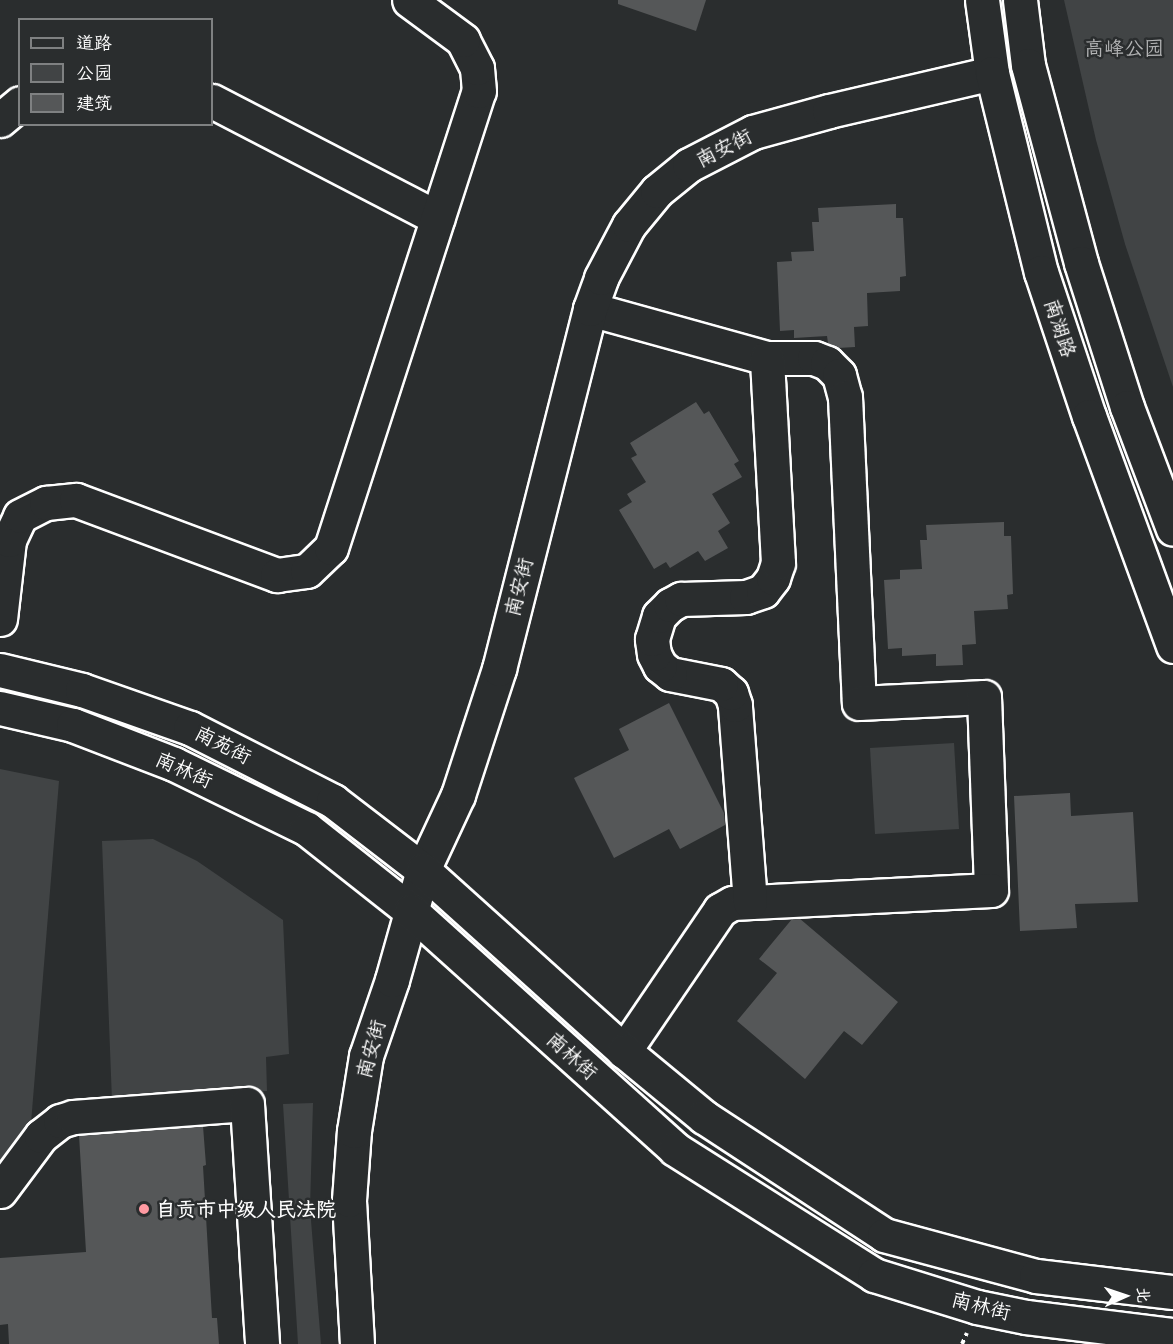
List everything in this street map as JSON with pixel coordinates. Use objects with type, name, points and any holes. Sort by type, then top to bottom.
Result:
[{"type":"main road","points":[[0,619],[10,514],[46,503],[76,500],[277,575],[307,571],[331,548],[479,91],[477,68],[463,40],[409,0]]},
{"type":"main road","name":"南湖路","points":[[982,0],[992,73],[1041,272],[1089,416],[1173,646]]},
{"type":"main road","name":"南湖路","points":[[1020,0],[1028,65],[1081,263],[1127,407],[1173,529]]},
{"type":"main road","name":"南安街","points":[[357,1344],[349,1200],[354,1131],[366,1056],[392,981],[423,870],[458,795],[499,669],[590,309],[601,278],[629,225],[657,192],[689,165],[753,132],[829,111],[992,73]]},
{"type":"main road","points":[[213,102],[438,218]]},
{"type":"main road","points":[[0,120],[18,105]]},
{"type":"main road","points":[[590,309],[767,358],[814,358],[827,363],[838,375],[845,397],[859,703],[984,697],[991,890],[732,903],[720,910],[624,1052]]},
{"type":"main road","points":[[750,902],[735,705],[731,693],[721,684],[670,674],[660,666],[654,654],[652,639],[659,616],[670,604],[681,599],[746,597],[763,591],[773,578],[778,563],[767,358]]},
{"type":"main road","name":"南苑街","points":[[0,670],[82,690],[190,728],[333,801],[423,870]]},
{"type":"main road","name":"南林街","points":[[0,708],[73,725],[174,764],[307,829],[411,910],[675,1149],[874,1275],[987,1309],[1026,1317],[1173,1335]]},
{"type":"main road","name":"南林街","points":[[423,870],[624,1052],[704,1117],[884,1235],[1036,1276],[1173,1292]]},
{"type":"main road","points":[[0,1191],[41,1136],[60,1121],[74,1117],[247,1104],[262,1344]]},
{"type":"green space","name":"高峰公园","points":[[1064,0],[1173,0],[1173,387],[1125,244],[1096,140]]},
{"type":"green space","points":[[954,743],[959,829],[875,834],[870,748]]},
{"type":"green space","points":[[0,769],[59,781],[31,1123],[0,1160]]},
{"type":"green space","points":[[153,839],[197,861],[283,920],[289,1054],[266,1057],[267,1091],[112,1101],[102,841]]},
{"type":"green space","points":[[313,1103],[310,1208],[321,1344],[298,1344],[283,1104]]},
{"type":"building","points":[[618,0],[706,0],[696,31],[618,4]]},
{"type":"building","points":[[896,204],[896,218],[903,218],[906,276],[900,277],[900,291],[867,293],[868,326],[854,327],[855,347],[838,348],[828,343],[827,336],[794,338],[794,330],[780,331],[777,262],[792,261],[791,252],[814,251],[812,222],[819,222],[818,208]]},
{"type":"building","points":[[696,402],[704,414],[709,411],[739,461],[734,464],[742,477],[712,494],[730,523],[718,531],[728,548],[705,561],[698,551],[670,568],[666,562],[654,569],[619,510],[632,502],[627,494],[646,482],[631,458],[637,455],[630,443]]},
{"type":"building","points":[[1004,522],[1004,536],[1011,536],[1013,594],[1007,595],[1008,609],[974,611],[976,644],[962,645],[963,665],[936,666],[936,654],[902,656],[902,648],[888,649],[884,580],[900,579],[900,570],[922,569],[920,540],[927,540],[926,525]]},
{"type":"building","points":[[669,703],[724,813],[725,825],[680,849],[669,829],[614,858],[574,778],[629,750],[619,729]]},
{"type":"building","points":[[1070,793],[1071,816],[1133,812],[1138,902],[1075,904],[1077,928],[1020,931],[1014,796]]},
{"type":"building","points":[[799,918],[898,1002],[862,1045],[844,1031],[805,1079],[737,1021],[777,973],[759,959],[792,919]]},
{"type":"building","name":"自贡市中级人民法院","points":[[203,1126],[206,1165],[203,1166],[212,1318],[217,1318],[219,1344],[9,1344],[8,1324],[0,1325],[0,1258],[86,1252],[79,1135]]},
{"type":"place","name":"自贡市中级人民法院","points":[[144,1209]]}]
